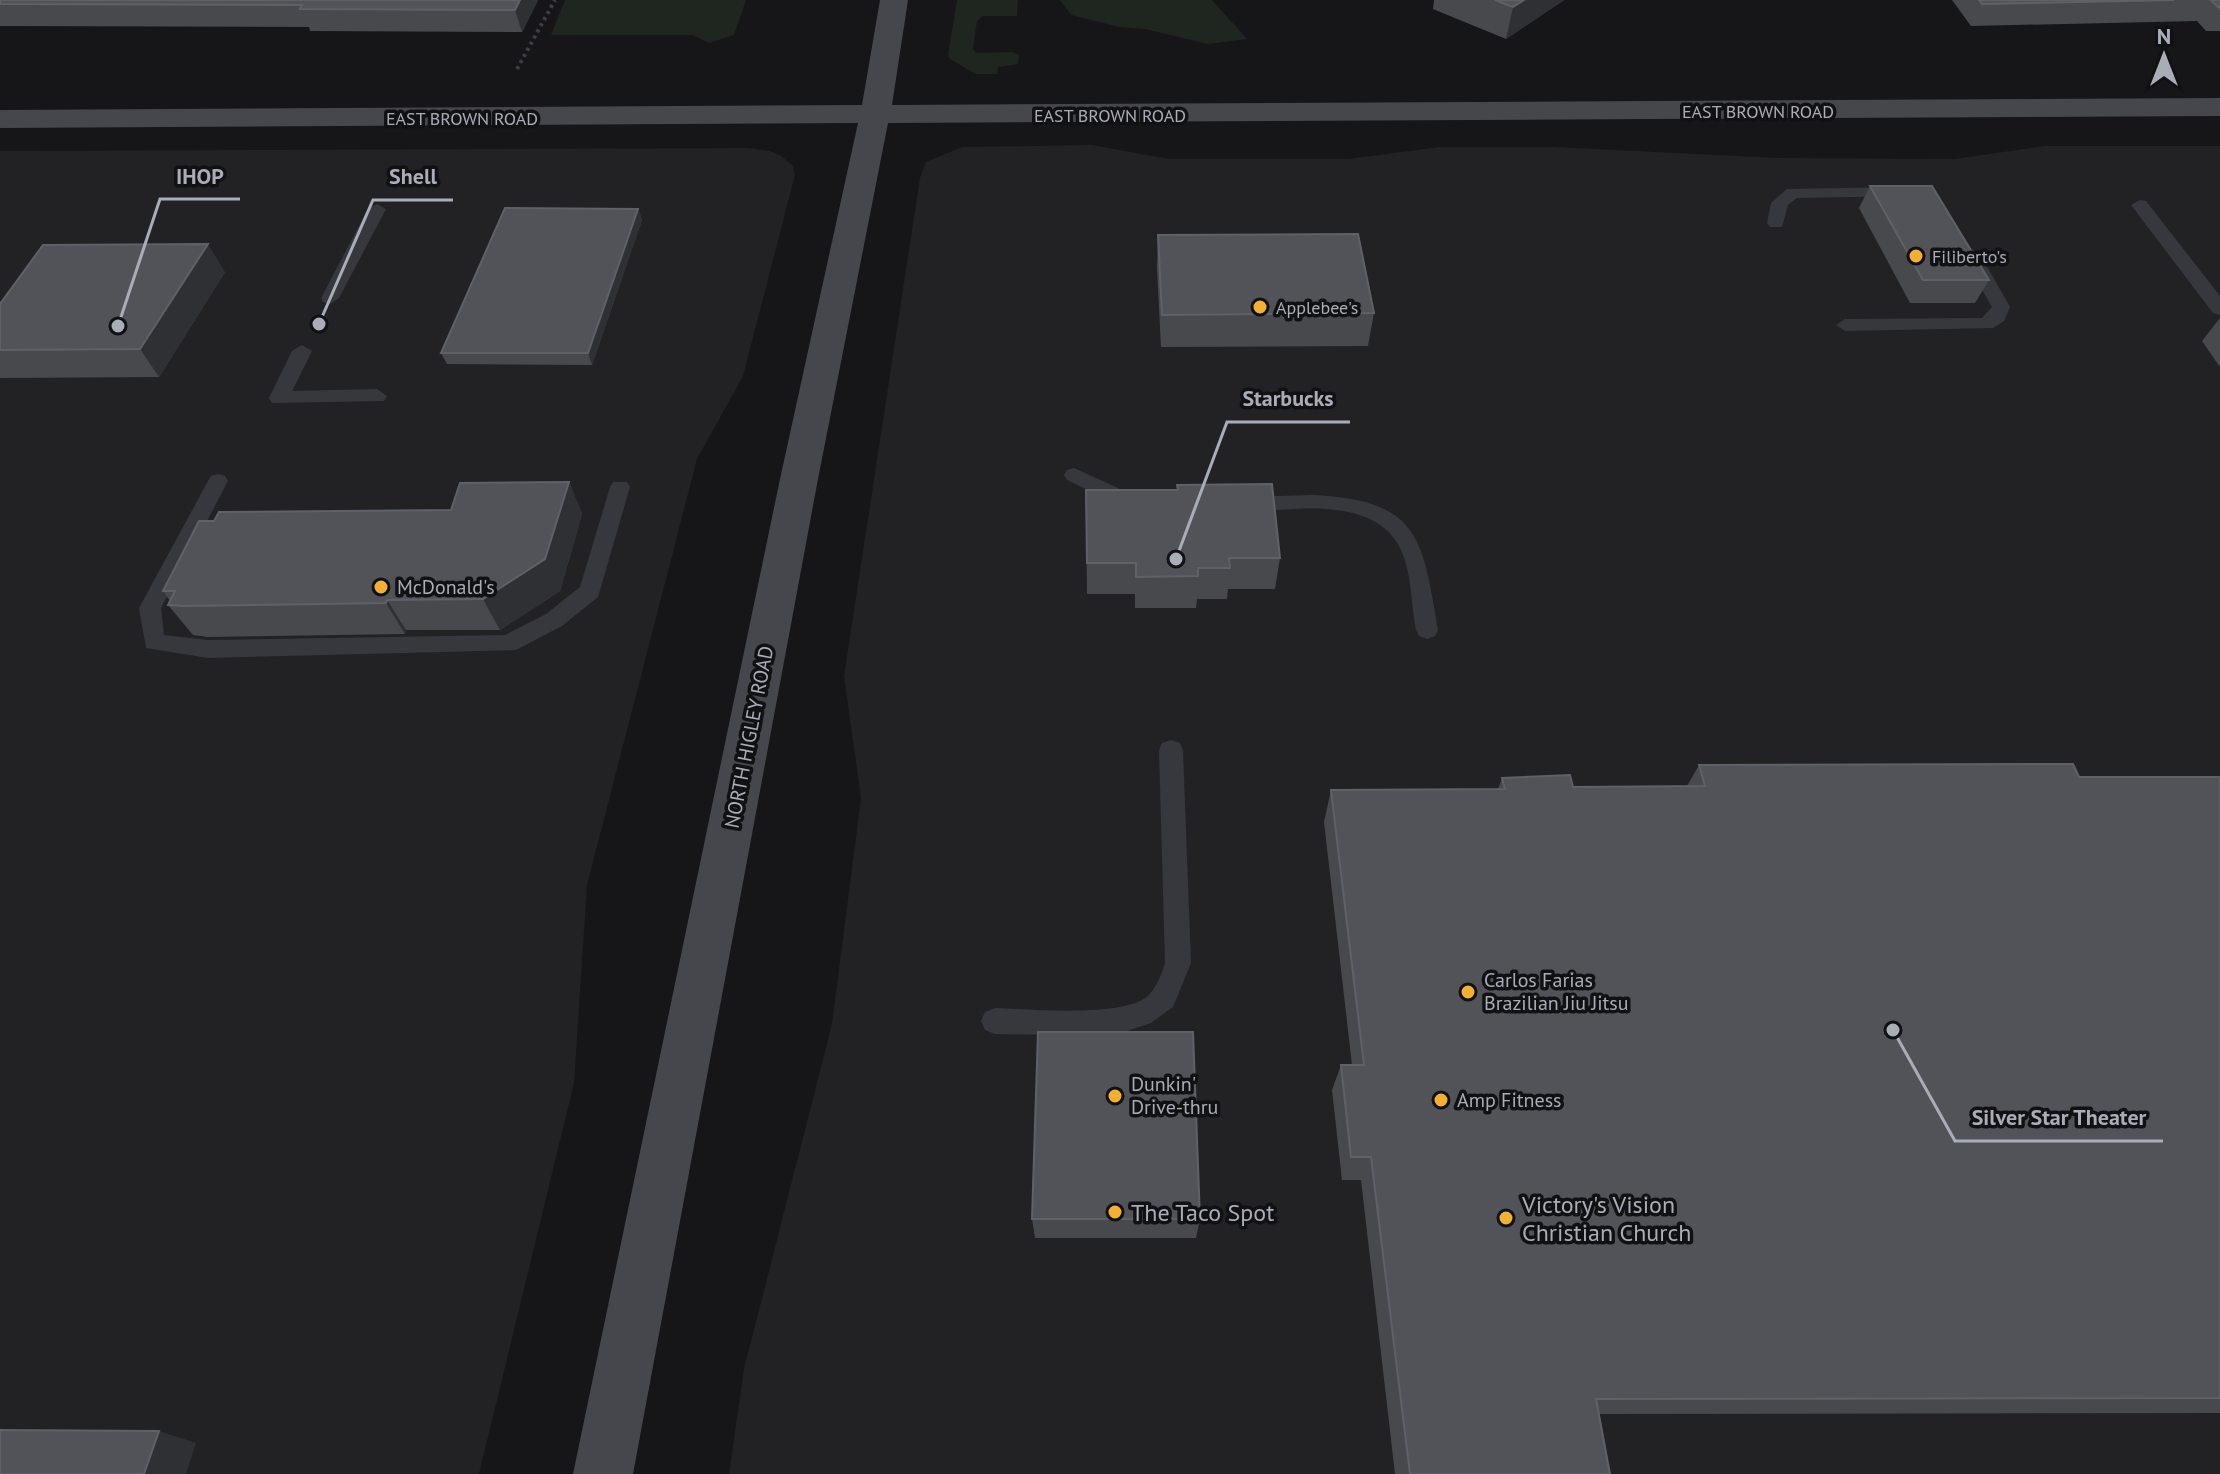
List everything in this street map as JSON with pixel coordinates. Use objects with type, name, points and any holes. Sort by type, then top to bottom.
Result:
[{"type":"main road","name":"NORTH HIGLEY ROAD","points":[[603,1474],[799,479],[875,116],[894,0]]},
{"type":"main road","name":"EAST BROWN ROAD","points":[[0,119],[2220,107]]},
{"type":"lane","points":[[1776,223],[1780,203],[1793,193],[1903,192],[1914,195]]},
{"type":"lane","points":[[2140,205],[2220,309]]},
{"type":"lane","points":[[330,298],[377,209]]},
{"type":"lane","points":[[1845,325],[1986,324],[1997,317],[2001,307],[1957,232]]},
{"type":"lane","points":[[302,351],[279,398],[377,396]]},
{"type":"lane","points":[[1074,475],[1129,502],[1159,506]]},
{"type":"lane","points":[[218,481],[150,608],[154,642],[208,649],[508,644],[554,620],[590,591],[620,487]]},
{"type":"lane","points":[[1215,505],[1339,504],[1360,507],[1383,516],[1403,533],[1412,551],[1427,630]]},
{"type":"lane","points":[[995,1021],[1122,1021],[1144,1015],[1157,1005],[1171,986],[1178,963],[1171,750]]},
{"type":"path","points":[[517,69],[555,0]]},
{"type":"shaded area","points":[[565,0],[746,0],[734,35],[709,43],[693,35],[551,35]]},
{"type":"shaded area","points":[[957,0],[1018,0],[1017,16],[983,16],[977,21],[973,49],[976,53],[1013,52],[1019,55],[1018,64],[998,67],[997,74],[976,74],[950,59],[948,54]]},
{"type":"shaded area","points":[[1060,0],[1212,0],[1247,39],[1208,44],[1145,29],[1119,27],[1071,15]]},
{"type":"shaded area","points":[[1092,145],[1169,159],[1348,159],[1440,147],[1554,147],[1778,158],[1955,159],[2044,146],[2220,146],[2220,1474],[729,1474],[744,1369],[832,1024],[861,798],[844,676],[920,178],[926,162],[962,147]]},
{"type":"shaded area","points":[[748,148],[781,156],[793,166],[795,175],[743,376],[697,459],[587,885],[574,1083],[479,1474],[0,1474],[0,151]]},
{"type":"building","points":[[0,0],[520,0],[515,10],[300,9],[302,5],[0,4]]},
{"type":"building","points":[[1495,0],[1524,0],[1513,7]]},
{"type":"building","points":[[1979,0],[2174,0],[1982,4]]},
{"type":"building","points":[[2211,0],[2220,0],[2220,9]]},
{"type":"building","points":[[1870,186],[1932,186],[1989,280],[1923,280]]},
{"type":"building","points":[[505,208],[638,209],[588,353],[441,353]]},
{"type":"building","points":[[1358,234],[1374,313],[1162,315],[1158,235]]},
{"type":"building","points":[[208,244],[140,349],[0,350],[0,304],[43,245]]},
{"type":"building","points":[[569,482],[545,559],[483,599],[183,606],[168,605],[175,591],[163,591],[199,521],[214,521],[219,512],[451,510],[460,483]]},
{"type":"building","points":[[1272,484],[1280,558],[1229,558],[1230,568],[1198,568],[1198,576],[1136,577],[1136,563],[1087,563],[1086,490],[1178,490],[1177,485]]},
{"type":"building","points":[[2073,764],[2079,777],[2220,777],[2220,1398],[1596,1399],[1610,1474],[1410,1474],[1371,1157],[1351,1157],[1341,1065],[1364,1065],[1331,790],[1505,789],[1502,778],[1570,775],[1573,787],[1705,786],[1699,765]]},
{"type":"building","points":[[1038,1032],[1193,1032],[1200,1219],[1032,1219]]},
{"type":"building","points":[[0,1430],[159,1431],[144,1474],[0,1474]]},
{"type":"place","name":"Filiberto's","points":[[1916,256]]},
{"type":"place","name":"Applebee's","points":[[1260,307]]},
{"type":"place","name":"Shell","points":[[319,324]]},
{"type":"place","name":"IHOP","points":[[118,326]]},
{"type":"place","name":"Starbucks","points":[[1176,559]]},
{"type":"place","name":"McDonald's","points":[[381,587]]},
{"type":"place","name":"Carlos Farias Brazilian Jiu Jitsu","points":[[1468,992]]},
{"type":"place","name":"Silver Star Theater","points":[[1893,1030]]},
{"type":"place","name":"Dunkin' Drive-thru","points":[[1115,1096]]},
{"type":"place","name":"Amp Fitness","points":[[1441,1100]]},
{"type":"place","name":"The Taco Spot","points":[[1115,1212]]},
{"type":"place","name":"Victory's Vision Christian Church","points":[[1506,1218]]}]
